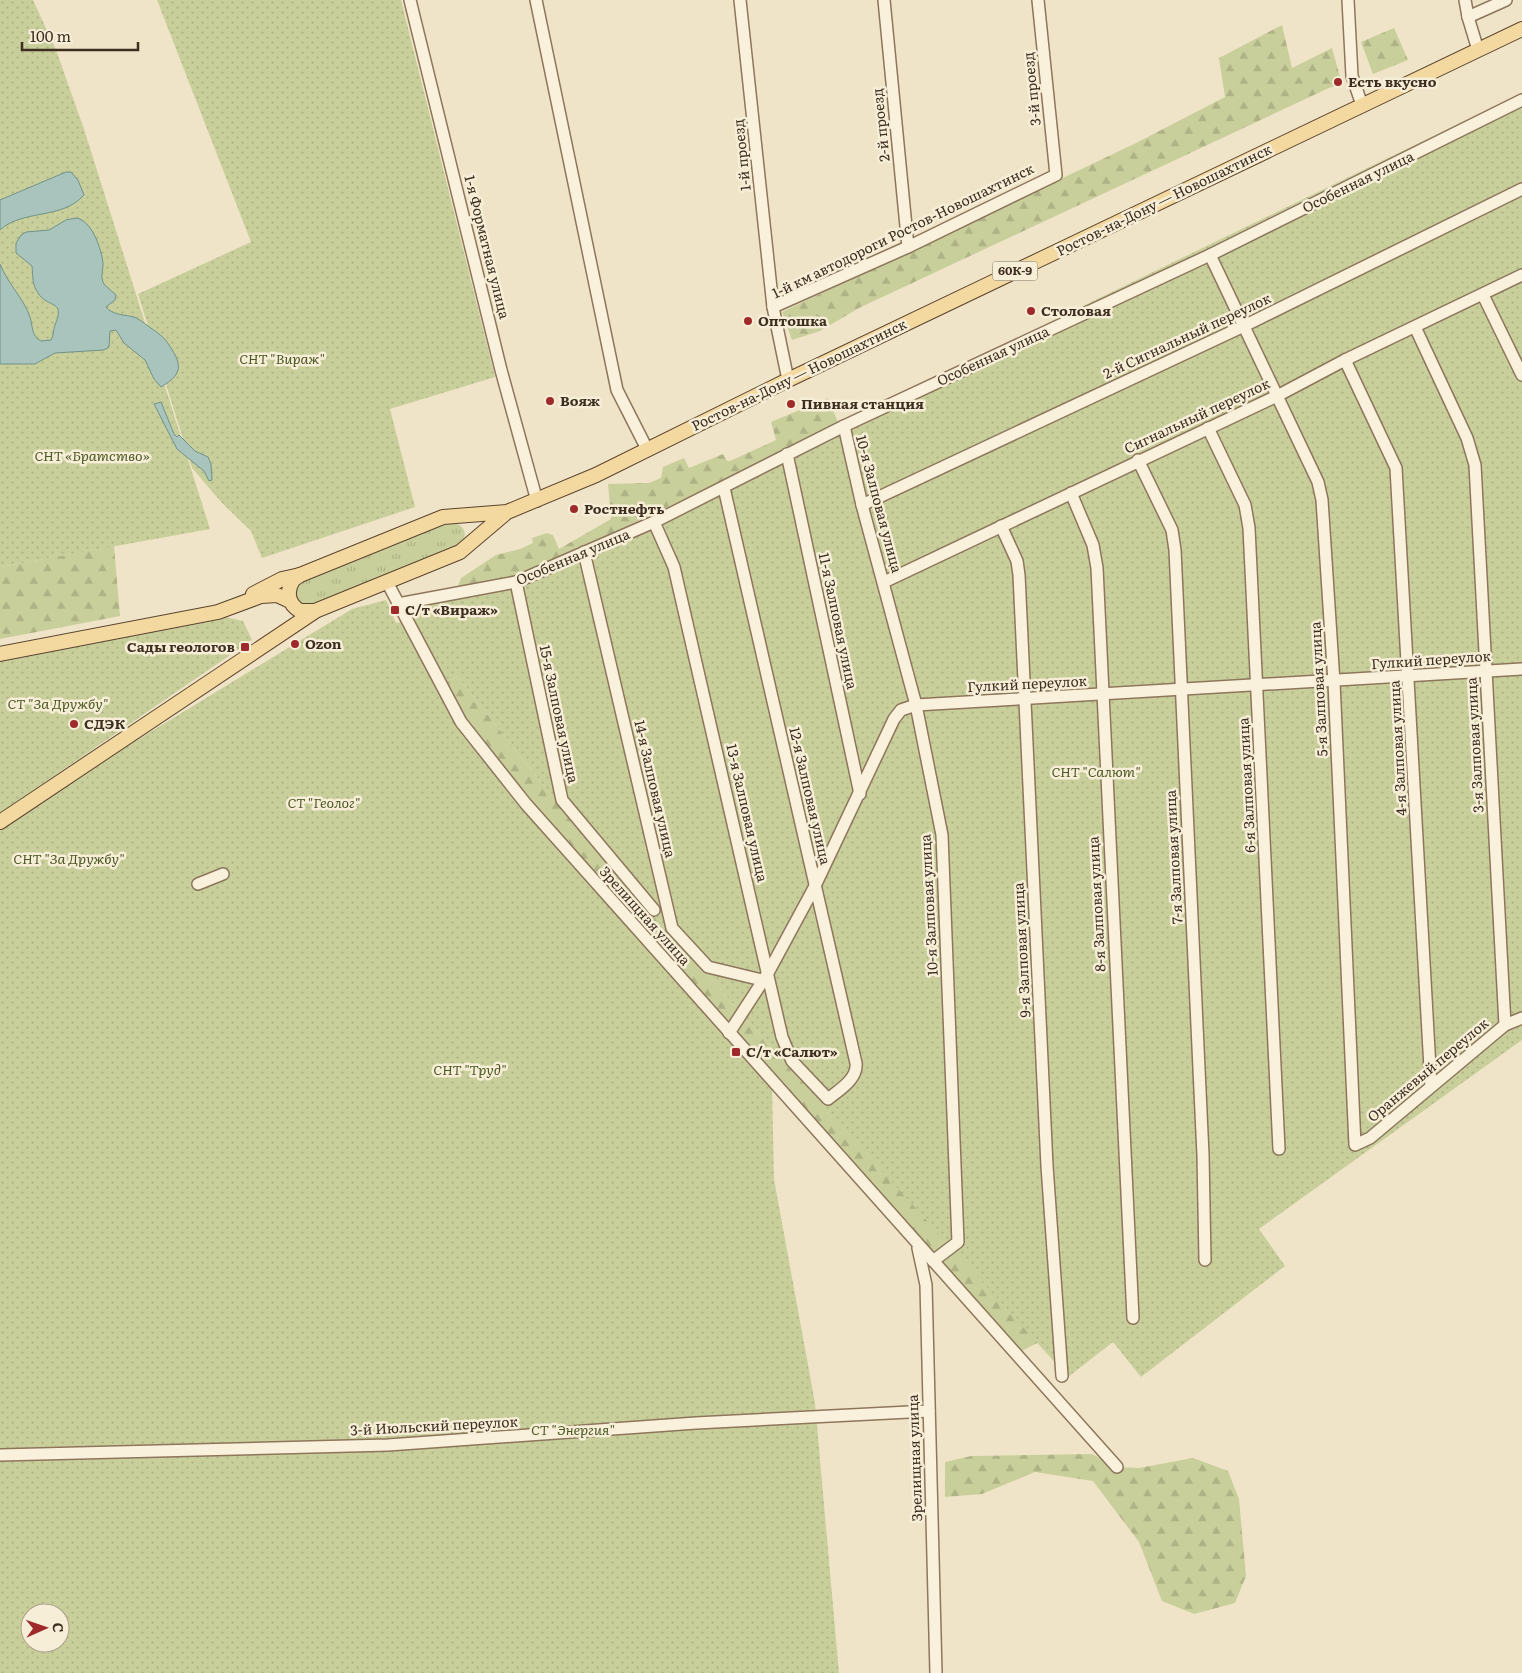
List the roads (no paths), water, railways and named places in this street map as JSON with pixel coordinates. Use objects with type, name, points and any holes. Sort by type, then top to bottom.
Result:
[{"type":"main road","name":"Ростов-на-Дону — Новошахтинск","points":[[507,512],[596,475],[788,380],[1522,29]]},
{"type":"main road","points":[[241,604],[258,590],[282,579],[300,575],[443,517],[507,512]]},
{"type":"main road","points":[[0,822],[315,611],[460,552],[507,512]]},
{"type":"main road","points":[[456,516],[466,523],[470,531],[467,546]]},
{"type":"main road","points":[[283,631],[291,602],[290,586],[300,575]]},
{"type":"main road","points":[[0,654],[218,612],[270,594],[291,602],[304,612],[315,611]]},
{"type":"street","name":"1-я Форматная улица","points":[[410,0],[501,370],[537,501]]},
{"type":"street","points":[[536,0],[617,390],[648,449]]},
{"type":"street","name":"1-й проезд","points":[[740,0],[773,307]]},
{"type":"street","name":"2-й проезд","points":[[884,0],[908,247]]},
{"type":"street","name":"3-й проезд","points":[[1038,0],[1056,174]]},
{"type":"street","points":[[1348,0],[1352,76],[1362,105]]},
{"type":"street","points":[[1465,0],[1478,50]]},
{"type":"street","points":[[1468,17],[1506,0]]},
{"type":"street","name":"Особенная улица","points":[[398,604],[516,582],[654,522],[844,426],[1210,255],[1522,100]]},
{"type":"street","name":"1-й км автодороги Ростов-Новошахтинск","points":[[788,380],[773,307],[908,247],[1056,174]]},
{"type":"street","name":"2-й Сигнальный переулок","points":[[862,505],[1244,326],[1522,189]]},
{"type":"street","name":"5-я Залповая улица","points":[[1210,255],[1318,482],[1322,500],[1334,682],[1354,1145]]},
{"type":"street","name":"Сигнальный переулок","points":[[884,582],[1138,460],[1277,396],[1345,360],[1522,275]]},
{"type":"street","points":[[1483,295],[1522,376]]},
{"type":"street","name":"3-я Залповая улица","points":[[1415,327],[1467,438],[1475,464],[1505,1025]]},
{"type":"street","name":"4-я Залповая улица","points":[[1345,360],[1396,468],[1431,1086]]},
{"type":"street","name":"10-я Залповая улица","points":[[844,426],[862,505],[916,705],[942,835],[958,1242],[933,1261]]},
{"type":"street","name":"6-я Залповая улица","points":[[1208,428],[1245,505],[1249,528],[1280,1149]]},
{"type":"street","name":"11-я Залповая улица","points":[[787,454],[860,794]]},
{"type":"street","name":"7-я Залповая улица","points":[[1138,460],[1172,530],[1203,1155],[1205,1260]]},
{"type":"street","name":"12-я Залповая улица","points":[[724,488],[857,1070],[853,1077],[828,1099]]},
{"type":"street","name":"8-я Залповая улица","points":[[1071,493],[1093,545],[1097,568],[1133,1318]]},
{"type":"street","name":"13-я Залповая улица","points":[[654,522],[674,567],[765,976],[782,1037],[792,1061],[828,1099]]},
{"type":"street","name":"9-я Залповая улица","points":[[1001,526],[1017,561],[1026,700],[1047,1166],[1062,1376]]},
{"type":"street","name":"14-я Залповая улица","points":[[584,552],[672,928],[708,967],[765,976]]},
{"type":"street","name":"Зрелищная улица","points":[[387,582],[461,722],[526,804],[1116,1467]]},
{"type":"street","name":"15-я Залповая улица","points":[[516,582],[562,800],[654,910]]},
{"type":"street","name":"Гулкий переулок","points":[[729,1033],[765,976],[815,886],[894,719],[901,710],[916,705],[1334,682],[1522,669]]},
{"type":"street","points":[[198,884],[223,874]]},
{"type":"street","name":"Оранжевый переулок","points":[[1354,1145],[1370,1138],[1505,1025],[1522,1018]]},
{"type":"street","name":"Зрелищная улица","points":[[917,1244],[926,1285],[936,1673]]},
{"type":"street","name":"3-й Июльский переулок","points":[[0,1455],[388,1445],[696,1423],[929,1411]]},
{"type":"water","points":[[66,172],[71,172],[78,180],[84,195],[75,203],[54,212],[20,219],[9,223],[0,230],[0,200]]},
{"type":"water","points":[[76,218],[87,224],[95,237],[102,258],[103,281],[116,295],[115,300],[106,307],[115,313],[134,317],[141,321],[163,337],[174,353],[178,364],[177,373],[161,387],[154,379],[145,360],[124,343],[116,330],[110,331],[109,347],[104,350],[55,353],[35,364],[0,364],[0,264],[27,310],[35,336],[41,341],[51,340],[58,317],[57,308],[42,298],[36,290],[32,266],[16,253],[16,243],[21,235],[26,232],[49,230],[66,220]]},
{"type":"water","points":[[161,402],[174,434],[177,437],[179,435],[195,451],[208,457],[211,464],[212,480],[209,481],[204,471],[177,449],[154,404]]},
{"type":"place","name":"Есть вкусно","points":[[1338,82]]},
{"type":"place","name":"Столовая","points":[[1031,311]]},
{"type":"place","name":"Оптошка","points":[[748,321]]},
{"type":"place","name":"Вояж","points":[[550,401]]},
{"type":"place","name":"Пивная станция","points":[[791,404]]},
{"type":"place","name":"Ростнефть","points":[[574,509]]},
{"type":"place","name":"С/т «Вираж»","points":[[395,610]]},
{"type":"place","name":"Ozon","points":[[295,644]]},
{"type":"place","name":"Сады геологов","points":[[245,647]]},
{"type":"place","name":"СДЭК","points":[[74,724]]},
{"type":"place","name":"С/т «Салют»","points":[[736,1052]]},
{"type":"park label","name":"СНТ \"Вираж\"","points":[[282,359]]},
{"type":"park label","name":"СНТ «Братство»","points":[[92,456]]},
{"type":"park label","name":"СТ \"За Дружбу\"","points":[[58,704]]},
{"type":"park label","name":"СНТ \"Салют\"","points":[[1096,772]]},
{"type":"park label","name":"СТ \"Геолог\"","points":[[324,803]]},
{"type":"park label","name":"СНТ \"За Дружбу\"","points":[[69,859]]},
{"type":"park label","name":"СНТ \"Труд\"","points":[[470,1070]]},
{"type":"park label","name":"СТ \"Энергия\"","points":[[573,1430]]}]
